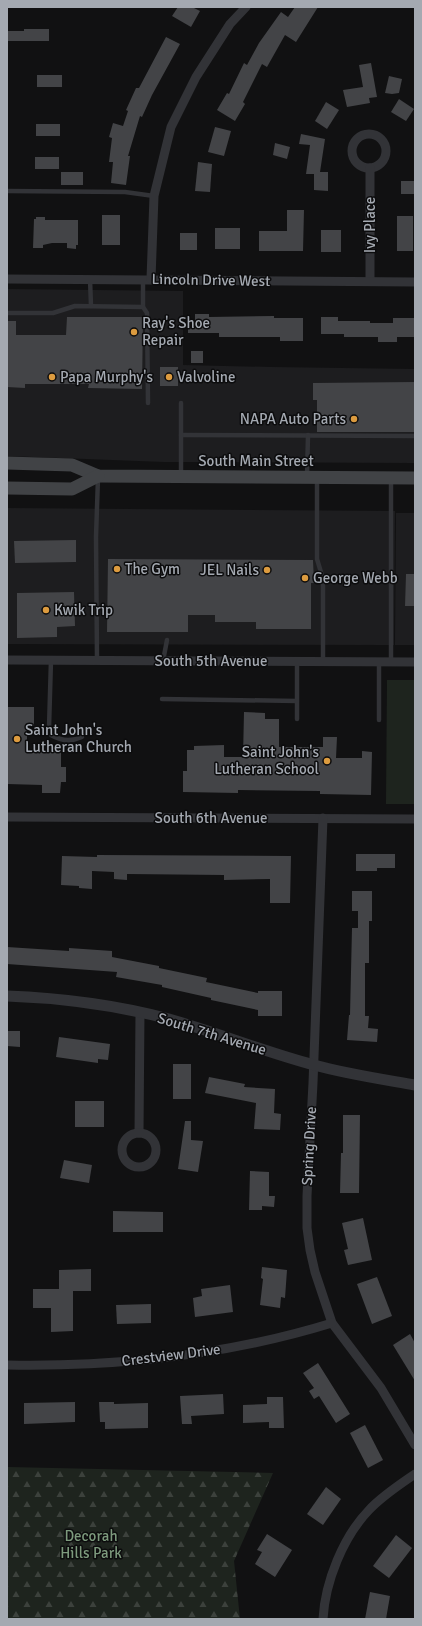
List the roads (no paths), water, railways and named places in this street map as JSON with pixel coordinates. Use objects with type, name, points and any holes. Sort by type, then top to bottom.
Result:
[{"type":"main road","name":"South Main Street","points":[[7,463],[72,465],[98,476],[415,478]]},
{"type":"main road","name":"South Main Street","points":[[7,488],[72,489],[98,476]]},
{"type":"street","points":[[147,279],[154,196],[170,127],[196,77],[230,24],[246,7]]},
{"type":"street","name":"Ivy Place","points":[[370,168],[370,281]]},
{"type":"street","name":"Lincoln Drive West","points":[[7,279],[415,282]]},
{"type":"street","name":"South 5th Avenue","points":[[7,660],[415,662]]},
{"type":"street","name":"South 6th Avenue","points":[[7,818],[415,819]]},
{"type":"street","name":"Spring Drive","points":[[323,818],[307,1196],[308,1228],[315,1272],[332,1323],[381,1388],[415,1445]]},
{"type":"street","name":"South 7th Avenue","points":[[7,996],[85,1002],[140,1012],[197,1028],[313,1065],[415,1085]]},
{"type":"street","points":[[139,1133],[140,1012]]},
{"type":"street","name":"Crestview Drive","points":[[7,1365],[73,1364],[168,1357],[213,1350],[302,1332],[332,1323]]},
{"type":"street","points":[[323,1619],[327,1589],[337,1561],[351,1534],[369,1510],[392,1490],[415,1474]]},
{"type":"lane","points":[[7,192],[125,192],[154,196]]},
{"type":"lane","points":[[90,279],[91,306]]},
{"type":"lane","points":[[142,307],[147,279]]},
{"type":"lane","points":[[7,313],[53,313],[75,306],[142,307],[147,313],[148,403]]},
{"type":"lane","points":[[181,403],[181,476]]},
{"type":"lane","points":[[181,435],[415,436]]},
{"type":"lane","points":[[308,436],[317,559],[323,579],[323,661]]},
{"type":"lane","points":[[97,660],[96,537],[98,476]]},
{"type":"lane","points":[[391,477],[391,662]]},
{"type":"lane","points":[[163,661],[167,640]]},
{"type":"lane","points":[[51,660],[49,728],[51,735],[60,740],[77,739],[82,737]]},
{"type":"lane","points":[[297,661],[297,719]]},
{"type":"lane","points":[[379,720],[380,662]]},
{"type":"lane","points":[[162,699],[297,701]]},
{"type":"place","name":"Ray's Shoe Repair","points":[[134,332]]},
{"type":"place","name":"Papa Murphy's","points":[[52,377]]},
{"type":"place","name":"Valvoline","points":[[169,377]]},
{"type":"place","name":"NAPA Auto Parts","points":[[354,419]]},
{"type":"place","name":"The Gym","points":[[117,569]]},
{"type":"place","name":"JEL Nails","points":[[267,570]]},
{"type":"place","name":"George Webb","points":[[305,578]]},
{"type":"place","name":"Kwik Trip","points":[[46,610]]},
{"type":"place","name":"Saint John's Lutheran Church","points":[[17,739]]},
{"type":"place","name":"Saint John's Lutheran School","points":[[327,761]]},
{"type":"park label","name":"Decorah Hills Park","points":[[91,1544]]}]
